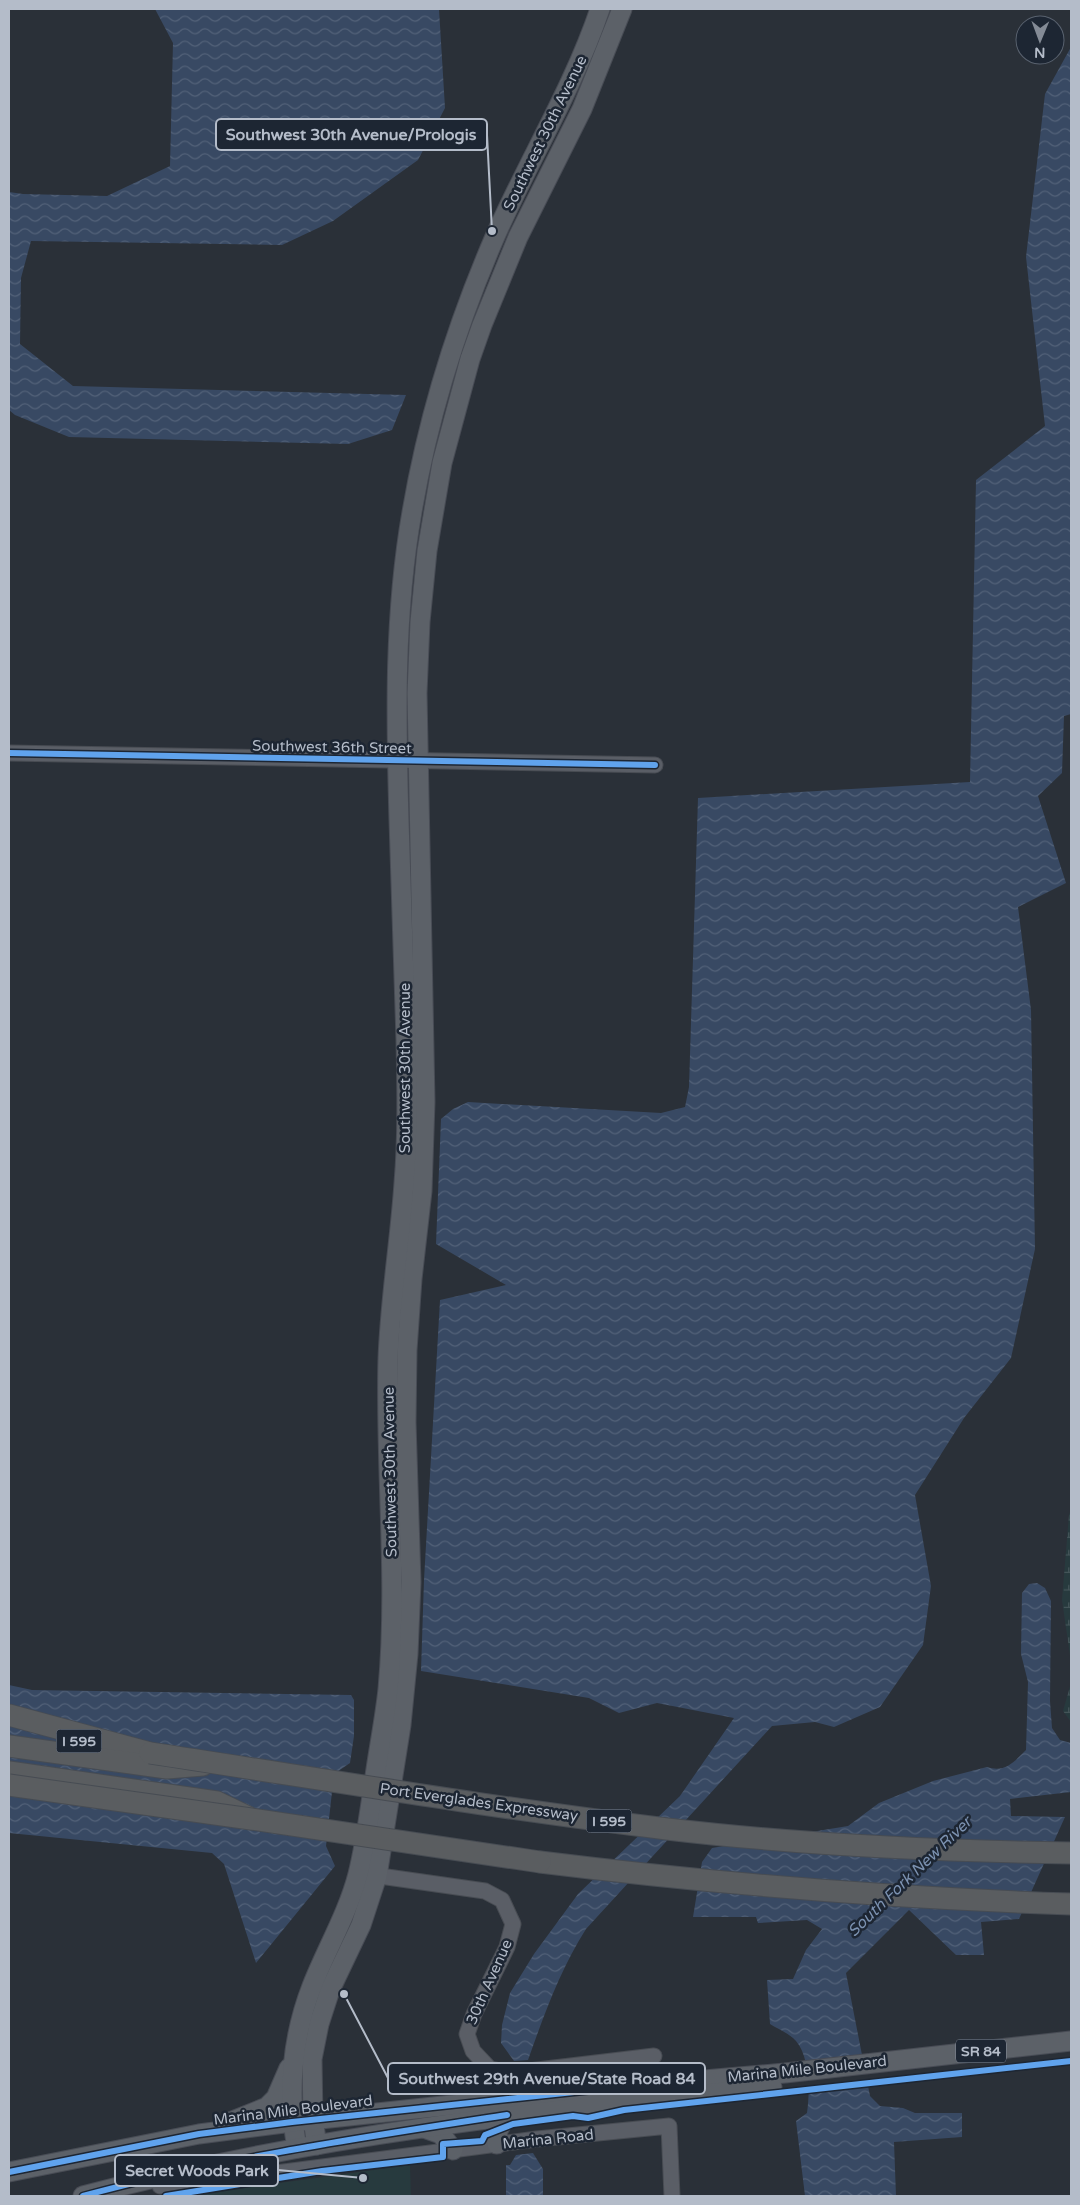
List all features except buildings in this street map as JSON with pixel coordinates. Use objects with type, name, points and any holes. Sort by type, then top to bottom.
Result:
[{"type":"highway","points":[[9,1716],[150,1752]]},
{"type":"highway","name":"Port Everglades Expressway","points":[[9,1730],[533,1811],[678,1830],[828,1844],[1071,1854]]},
{"type":"highway","points":[[9,1746],[167,1768],[223,1764]]},
{"type":"highway","points":[[9,1772],[218,1802],[251,1818]]},
{"type":"highway","points":[[9,1785],[251,1818],[540,1862]]},
{"type":"highway","points":[[9,1798],[263,1833],[540,1862],[671,1878],[974,1901],[1071,1904]]},
{"type":"main road","name":"Southwest 30th Avenue","points":[[317,2145],[313,2120],[312,2059],[319,2024],[334,1982],[364,1917],[377,1876],[401,1725],[411,1618],[406,1387],[412,1279],[424,1155],[397,761],[397,684],[402,586],[411,516],[433,413],[456,337],[495,238],[558,110],[600,9]]},
{"type":"main road","name":"Southwest 30th Avenue","points":[[297,2148],[292,2122],[294,2058],[307,2000],[343,1920],[358,1873],[387,1694],[392,1586],[388,1353],[405,1168],[407,1105],[415,1039],[418,657],[424,575],[439,480],[460,394],[485,318],[518,237],[582,109],[622,9]]},
{"type":"main road","name":"Marina Mile Boulevard","points":[[317,2145],[507,2115],[890,2067],[1071,2041]]},
{"type":"main road","name":"Marina Mile Boulevard","points":[[890,2067],[1071,2054]]},
{"type":"main road","points":[[199,2134],[252,2114],[267,2106],[276,2098],[294,2058]]},
{"type":"main road","name":"Marina Mile Boulevard","points":[[9,2172],[199,2134],[292,2122],[612,2088],[785,2079]]},
{"type":"main road","points":[[496,2144],[498,2130],[507,2115]]},
{"type":"main road","points":[[424,2128],[441,2134],[453,2150]]},
{"type":"main road","name":"SR 84","points":[[83,2196],[124,2190],[297,2148],[317,2145]]},
{"type":"street","name":"Southwest 36th Street","points":[[9,753],[655,765]]},
{"type":"street","name":"30th Avenue","points":[[358,1873],[485,1892],[502,1900],[512,1924],[507,1947],[474,2014],[467,2034],[473,2051],[490,2069],[512,2072],[654,2056]]},
{"type":"street","name":"Marina Road","points":[[124,2190],[179,2182],[230,2179],[496,2144],[669,2126],[672,2196]]},
{"type":"green space","points":[[1071,1509],[1071,1662],[1062,1600]]},
{"type":"green space","points":[[1071,1683],[1071,1722],[1063,1711]]},
{"type":"green space","points":[[410,2165],[411,2196],[191,2196],[221,2191]]},
{"type":"water","points":[[155,9],[439,9],[445,108],[418,160],[333,221],[282,245],[31,241],[21,278],[20,344],[73,386],[406,395],[392,430],[348,444],[69,437],[15,415],[9,410],[9,192],[107,196],[170,166],[173,43]]},
{"type":"water","points":[[1071,47],[1071,714],[1064,716],[1062,773],[1038,796],[1066,883],[1018,907],[1031,1010],[1035,1249],[1011,1358],[964,1418],[915,1495],[931,1586],[923,1645],[880,1707],[834,1727],[815,1722],[772,1726],[586,1929],[560,1977],[528,2060],[514,2061],[501,2043],[502,2025],[510,1993],[534,1954],[578,1894],[680,1796],[734,1718],[657,1703],[619,1713],[589,1698],[421,1671],[424,1580],[440,1300],[506,1285],[436,1244],[441,1119],[453,1109],[468,1102],[661,1113],[685,1107],[689,1087],[698,798],[970,782],[976,480],[1045,426],[1026,257],[1045,94],[1061,65],[1065,65],[1065,58]]},
{"type":"water","name":"South Fork New River","points":[[1037,1583],[1045,1588],[1051,1601],[1050,1701],[1052,1728],[1060,1740],[1071,1743],[1071,1792],[1010,1799],[1011,1816],[1065,1817],[1019,1919],[981,1922],[984,1955],[956,1955],[909,1910],[846,1973],[870,2096],[880,2106],[903,2108],[915,2113],[962,2113],[962,2137],[894,2142],[896,2196],[805,2196],[796,2121],[807,2113],[809,2096],[808,2076],[804,2056],[796,2041],[770,2024],[767,1980],[793,1979],[806,1950],[822,1929],[807,1920],[758,1923],[756,1917],[693,1917],[702,1862],[712,1848],[848,1826],[879,1803],[933,1781],[987,1767],[999,1769],[1013,1762],[1026,1750],[1028,1682],[1021,1654],[1022,1593],[1029,1584]]},
{"type":"water","points":[[9,1685],[32,1690],[351,1695],[354,1700],[354,1736],[350,1763],[334,1774],[326,1846],[335,1866],[256,1963],[224,1864],[212,1853],[9,1833]]},
{"type":"water","points":[[533,2153],[543,2169],[543,2196],[506,2196],[506,2165],[510,2165],[516,2155]]},
{"type":"pier","points":[[865,2055],[870,2085],[805,2092],[803,2062]]},
{"type":"cycle path","points":[[9,753],[655,765]]},
{"type":"cycle path","points":[[166,2196],[322,2171],[443,2157],[443,2144],[482,2141],[485,2135],[513,2124],[573,2116],[588,2118],[624,2110],[1071,2061]]},
{"type":"cycle path","points":[[9,2172],[199,2134],[292,2122],[612,2088]]},
{"type":"cycle path","points":[[83,2196],[241,2159],[507,2115]]},
{"type":"place","name":"Southwest 30th Avenue/Prologis","points":[[492,231]]},
{"type":"place","name":"Southwest 29th Avenue/State Road 84","points":[[344,1994]]},
{"type":"place","name":"Secret Woods Park","points":[[363,2178]]}]
